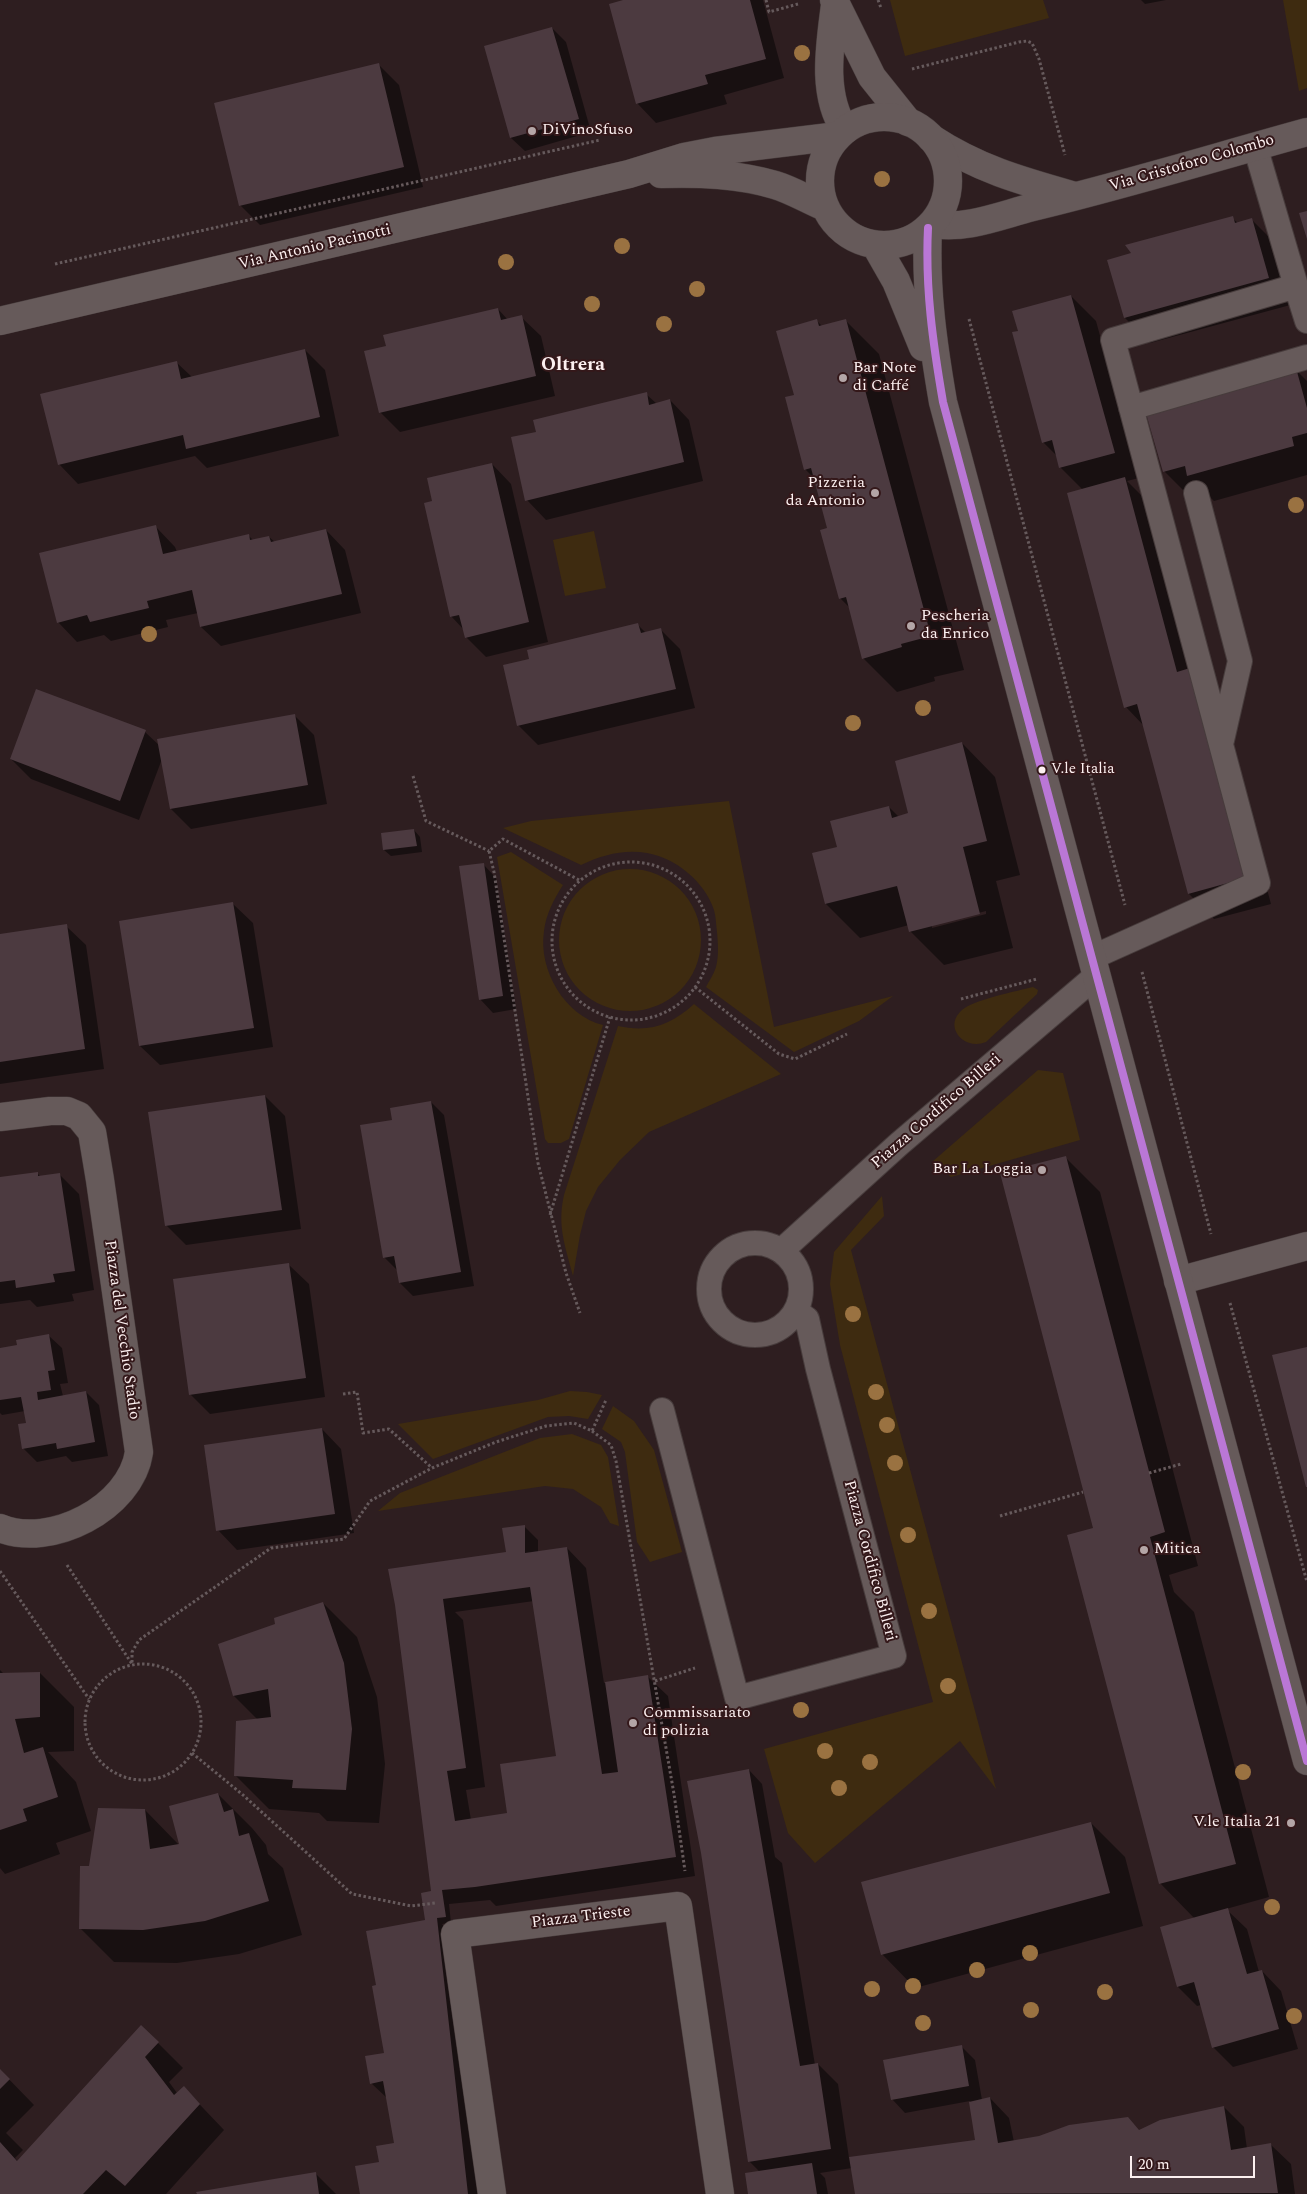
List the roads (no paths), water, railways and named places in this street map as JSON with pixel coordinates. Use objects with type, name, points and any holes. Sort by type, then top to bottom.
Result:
[{"type":"street","points":[[835,2],[872,77],[908,122]]},
{"type":"street","points":[[835,2],[830,45],[831,98],[842,133]]},
{"type":"street","points":[[931,226],[901,244],[876,246],[847,235],[834,222],[825,207],[820,188],[820,169],[826,151],[842,133],[854,124],[873,118],[892,117],[908,122],[956,154],[997,173],[1076,197]]},
{"type":"street","name":"Via Cristoforo Colombo","points":[[931,226],[959,226],[1076,197],[1307,132]]},
{"type":"street","name":"Via Antonio Pacinotti","points":[[0,321],[630,174],[715,151],[842,133]]},
{"type":"street","points":[[932,138],[945,162],[948,185],[944,204],[931,226],[926,262],[929,313],[943,402]]},
{"type":"street","name":"Via Antonio Pacinotti","points":[[630,174],[714,174],[738,177],[776,185],[825,207]]},
{"type":"street","points":[[876,246],[896,281],[916,326],[943,402],[1307,1761]]},
{"type":"street","name":"Piazza del Vecchio Stadio","points":[[0,1117],[50,1111],[67,1111],[79,1116],[92,1132],[139,1452],[136,1468],[120,1491],[101,1508],[77,1523],[50,1533],[35,1534],[20,1534],[0,1528]]},
{"type":"street","points":[[1178,1281],[1307,1246]]},
{"type":"street","name":"Piazza Trieste","points":[[492,2194],[455,1934],[678,1906],[720,2194]]},
{"type":"lane","points":[[1255,146],[1307,322]]},
{"type":"lane","points":[[1221,744],[1113,340],[1296,286]]},
{"type":"lane","points":[[1131,408],[1307,357]]},
{"type":"lane","points":[[1196,493],[1240,661],[1221,744]]},
{"type":"lane","name":"Piazza Cordifico Billeri","points":[[781,1251],[1094,967],[1134,939],[1258,883],[1221,744]]},
{"type":"lane","points":[[752,1242],[767,1244],[781,1251],[796,1267],[800,1282],[800,1296],[796,1311],[787,1322],[775,1330],[762,1334],[748,1334],[735,1330],[723,1322],[715,1310],[709,1295],[710,1280],[715,1266],[724,1254],[738,1246],[752,1242]]},
{"type":"lane","name":"Piazza Cordifico Billeri","points":[[662,1410],[737,1698],[894,1656],[818,1369],[807,1319],[796,1311]]},
{"type":"place","name":"DiVinoSfuso","points":[[532,131]]},
{"type":"place","name":"Bar Note di Caffé","points":[[843,378]]},
{"type":"place","name":"Pizzeria da Antonio","points":[[875,493]]},
{"type":"place","name":"Pescheria da Enrico","points":[[911,626]]},
{"type":"place","name":"V.le Italia","points":[[1042,770]]},
{"type":"place","name":"Bar La Loggia","points":[[1042,1170]]},
{"type":"place","name":"Mitica","points":[[1144,1550]]},
{"type":"place","name":"Commissariato di polizia","points":[[633,1723]]},
{"type":"place","name":"V.le Italia 21","points":[[1291,1823]]},
{"type":"district","name":"Oltrera","points":[[573,366]]}]
